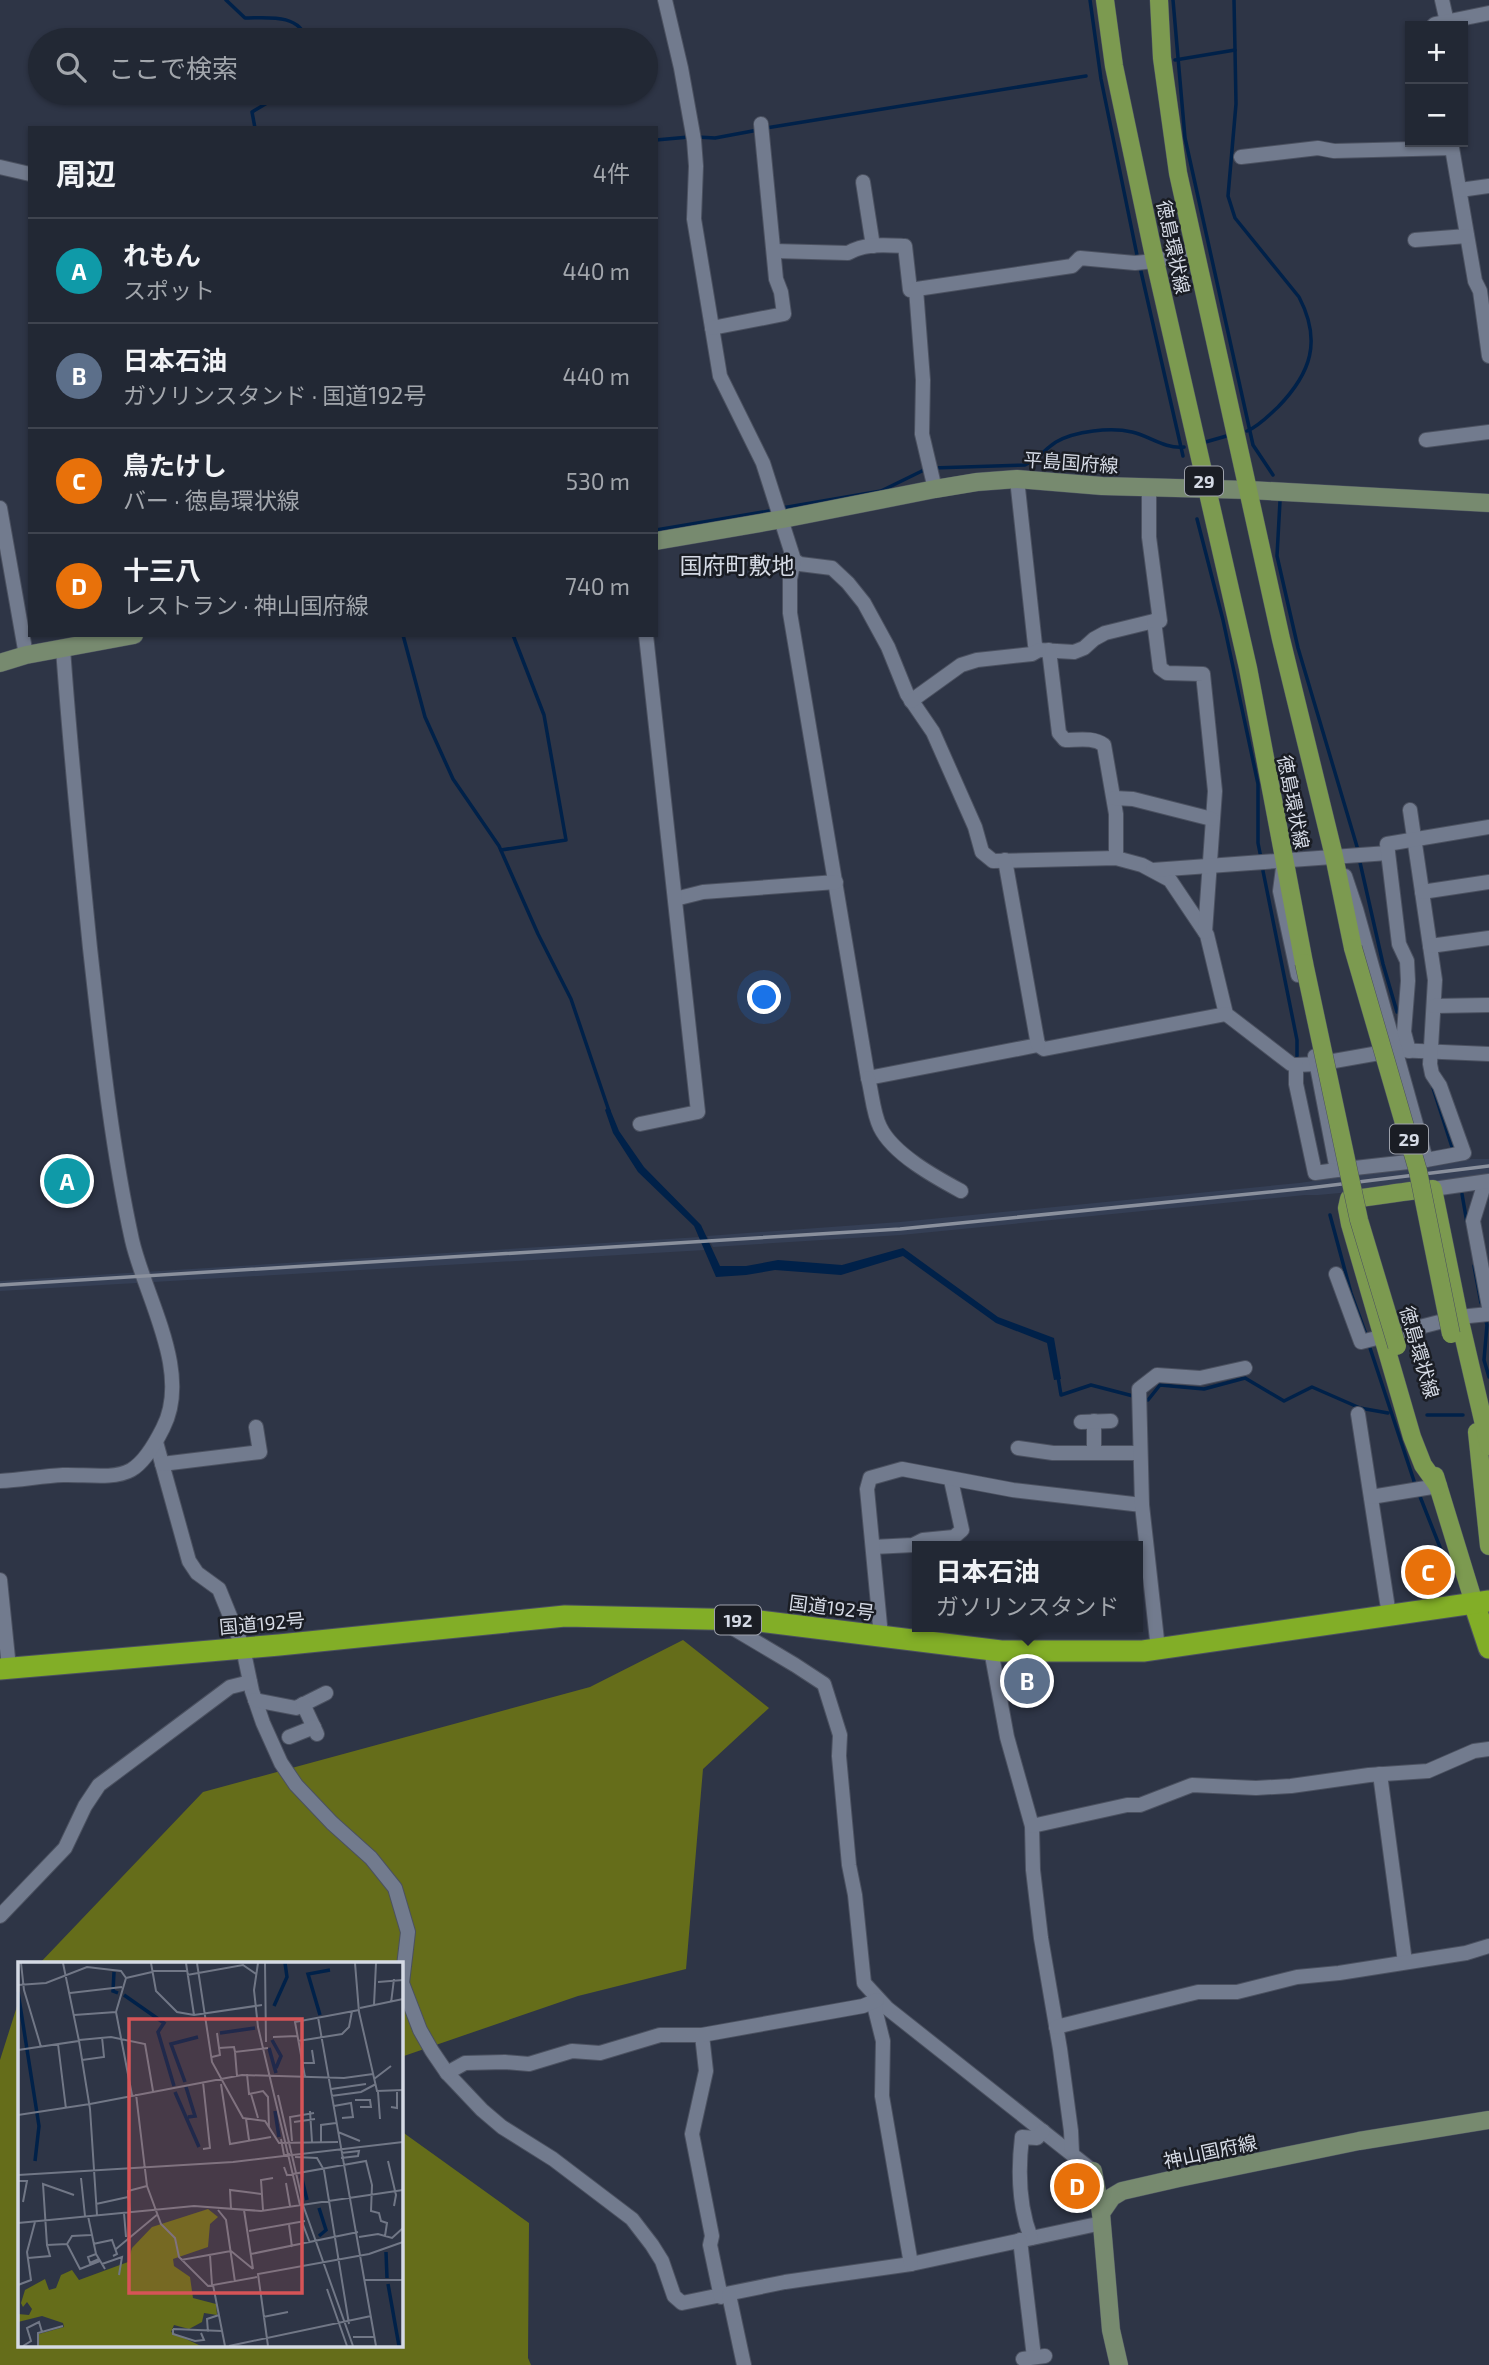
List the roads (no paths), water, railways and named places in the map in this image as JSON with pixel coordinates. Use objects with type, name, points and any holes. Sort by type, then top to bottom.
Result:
[{"type":"highway","name":"国道192号","points":[[4,1668],[243,1648],[565,1616],[751,1620],[991,1650],[1143,1651],[1482,1602]]},
{"type":"highway","points":[[1482,1602],[1489,1648]]},
{"type":"main road","name":"徳島環状線","points":[[1105,0],[1144,262],[1205,490],[1248,668],[1269,863],[1304,963],[1359,1220],[1378,1341],[1482,1602]]},
{"type":"main road","name":"徳島環状線","points":[[1158,0],[1174,149],[1195,251],[1353,948],[1418,1171],[1455,1325],[1479,1439],[1489,1545]]},
{"type":"main road","name":"平島国府線","points":[[658,541],[932,475],[977,482],[1017,479],[1149,488],[1249,490],[1489,503]]},
{"type":"main road","points":[[0,663],[26,654],[123,637]]},
{"type":"main road","points":[[1378,1341],[1350,1224],[1347,1208],[1349,1199],[1433,1189],[1455,1325],[1489,1446]]},
{"type":"main road","name":"神山国府線","points":[[1122,2191],[1359,2141],[1489,2120]]},
{"type":"main road","points":[[1093,2171],[1122,2191],[1105,2204],[1102,2218]]},
{"type":"main road","points":[[1093,2171],[1108,2270],[1111,2330],[1119,2365]]},
{"type":"street","points":[[665,0],[681,68],[693,138],[696,166],[694,219],[720,376],[764,463],[794,560],[790,579],[790,613],[868,1078],[880,1127],[899,1150],[927,1173],[961,1191]]},
{"type":"street","points":[[1440,21],[1441,0]]},
{"type":"street","points":[[1453,21],[1489,13]]},
{"type":"street","points":[[712,328],[784,314],[776,279],[762,127]]},
{"type":"street","points":[[1241,157],[1318,148],[1334,151],[1413,147]]},
{"type":"street","points":[[1452,147],[1475,281],[1480,291],[1489,356]]},
{"type":"street","points":[[0,167],[28,174]]},
{"type":"street","points":[[863,181],[873,246]]},
{"type":"street","points":[[1460,190],[1489,186]]},
{"type":"street","points":[[1415,240],[1467,236]]},
{"type":"street","points":[[775,251],[848,253],[858,247],[905,246],[910,289],[916,289],[1072,266],[1080,258],[1144,262],[1195,251]]},
{"type":"street","points":[[916,289],[923,380],[922,434],[932,475]]},
{"type":"street","points":[[1426,440],[1442,443],[1489,432]]},
{"type":"street","points":[[1017,479],[1035,645],[1044,650]]},
{"type":"street","points":[[911,701],[961,665],[1044,650],[1074,652],[1105,634],[1160,621],[1149,537],[1149,488]]},
{"type":"street","points":[[0,508],[26,654]]},
{"type":"street","points":[[794,560],[800,564],[832,568],[864,603],[888,647],[911,701],[933,732],[975,827],[982,852],[993,860],[1116,858],[1152,870],[1170,880],[1205,932]]},
{"type":"street","points":[[1154,621],[1160,668],[1167,673],[1203,674],[1215,791],[1205,932],[1226,1014],[1291,1064],[1296,1065],[1402,1050],[1489,1054]]},
{"type":"street","points":[[640,1124],[698,1112],[646,637]]},
{"type":"street","points":[[0,1481],[61,1475],[117,1475],[131,1470],[156,1442],[170,1410],[172,1385],[166,1341],[137,1260],[107,1100],[71,763],[62,648]]},
{"type":"street","points":[[1044,650],[1059,733],[1065,740],[1090,739],[1099,741],[1104,746],[1114,798],[1116,858]]},
{"type":"street","points":[[1114,798],[1133,799],[1212,819]]},
{"type":"street","points":[[1296,1065],[1296,1084],[1315,1173],[1464,1153],[1453,1129],[1440,1086],[1432,1074],[1436,980],[1410,810]]},
{"type":"street","points":[[1402,1050],[1408,981],[1406,961],[1399,944],[1387,844],[1489,827]]},
{"type":"street","points":[[1152,870],[1388,853]]},
{"type":"street","points":[[1334,856],[1343,870],[1373,977],[1402,1050],[1426,1160]]},
{"type":"street","points":[[1005,860],[1038,1045]]},
{"type":"street","points":[[1269,863],[1280,891],[1337,1170]]},
{"type":"street","points":[[675,899],[703,892],[836,882]]},
{"type":"street","points":[[1422,892],[1489,882]]},
{"type":"street","points":[[1430,946],[1489,938]]},
{"type":"street","points":[[1434,1006],[1489,1004]]},
{"type":"street","points":[[868,1078],[1038,1045],[1044,1049],[1226,1014]]},
{"type":"street","points":[[1336,1274],[1361,1342],[1455,1325],[1486,1312],[1473,1221],[1487,1182],[1433,1189]]},
{"type":"street","points":[[1158,1649],[1142,1505],[1139,1397],[1157,1375],[1200,1378],[1245,1368]]},
{"type":"street","points":[[1358,1415],[1389,1615]]},
{"type":"street","points":[[1094,1453],[1087,1422],[1111,1421]]},
{"type":"street","points":[[162,1464],[260,1452],[256,1427]]},
{"type":"street","points":[[156,1442],[189,1561],[197,1573],[219,1589],[243,1648],[255,1700],[281,1763],[296,1785],[332,1823],[371,1858],[395,1888],[408,1932],[402,1983],[420,2030],[447,2073],[482,2110],[632,2219],[657,2253],[674,2296],[682,2303],[785,2282],[911,2264],[1025,2239],[1102,2218]]},
{"type":"street","points":[[1018,1448],[1053,1453],[1140,1453]]},
{"type":"street","points":[[881,1636],[867,1489],[870,1478],[902,1469],[1013,1490],[1142,1505]]},
{"type":"street","points":[[921,1541],[954,1537],[962,1530],[951,1480]]},
{"type":"street","points":[[1371,1497],[1438,1486]]},
{"type":"street","points":[[873,1547],[912,1545]]},
{"type":"street","points":[[0,1580],[4,1668]]},
{"type":"street","points":[[717,1619],[824,1684],[840,1735],[839,1756],[848,1853],[864,1983],[877,2000],[1093,2171]]},
{"type":"street","points":[[991,1650],[1006,1737],[1032,1826],[1033,1870],[1041,1938],[1071,2131],[1072,2153]]},
{"type":"street","points":[[0,1916],[65,1848],[85,1806],[99,1785],[230,1687],[250,1682]]},
{"type":"street","points":[[255,1700],[296,1708],[326,1693]]},
{"type":"street","points":[[289,1737],[315,1731],[303,1704]]},
{"type":"street","points":[[1032,1826],[1127,1805],[1140,1805],[1192,1785],[1256,1788],[1291,1786],[1380,1774],[1428,1771],[1474,1751],[1489,1749]]},
{"type":"street","points":[[1380,1774],[1405,1962]]},
{"type":"street","points":[[1056,2027],[1198,1992],[1237,1992],[1297,1977],[1466,1953],[1489,1946]]},
{"type":"street","points":[[447,2073],[465,2063],[529,2064],[572,2051],[600,2053],[660,2035],[702,2035],[863,2006],[877,2000]]},
{"type":"street","points":[[877,2000],[875,2009],[883,2041],[882,2096],[911,2264]]},
{"type":"street","points":[[702,2035],[706,2071],[692,2134],[712,2236],[710,2245],[744,2365]]},
{"type":"street","points":[[1034,2357],[1025,2239],[1027,2228],[1018,2168],[1021,2137],[1037,2138],[1043,2131]]},
{"type":"water","points":[[607,1108],[644,1167],[701,1225],[720,1266],[746,1266],[778,1260],[842,1265],[903,1248],[998,1317],[1054,1338],[1061,1379],[1054,1380],[1047,1343],[996,1323],[903,1256],[841,1275],[775,1270],[716,1277],[694,1226],[638,1172],[613,1133],[605,1110]]},
{"type":"waterway","points":[[226,0],[245,18],[281,19],[300,28]]},
{"type":"waterway","points":[[1090,0],[1101,79],[1138,260]]},
{"type":"waterway","points":[[1173,0],[1185,138],[1253,445],[1273,475]]},
{"type":"waterway","points":[[1175,60],[1235,50],[1234,0]]},
{"type":"waterway","points":[[1235,50],[1236,104],[1228,196],[1235,218],[1299,297],[1306,313],[1311,342],[1310,356],[1298,382],[1278,407],[1247,431]]},
{"type":"waterway","points":[[766,128],[1086,76]]},
{"type":"waterway","points":[[255,126],[252,112],[264,105]]},
{"type":"waterway","points":[[697,137],[715,138],[758,130]]},
{"type":"waterway","points":[[658,140],[689,137]]},
{"type":"waterway","points":[[1140,267],[1183,456]]},
{"type":"waterway","points":[[933,468],[1025,465],[1064,438],[1104,430],[1132,432],[1170,446],[1184,447]]},
{"type":"waterway","points":[[1202,443],[1230,435]]},
{"type":"waterway","points":[[782,508],[881,491],[926,469]]},
{"type":"waterway","points":[[1280,501],[1277,556],[1298,648],[1358,850]]},
{"type":"waterway","points":[[658,530],[775,510]]},
{"type":"waterway","points":[[1197,519],[1223,620],[1258,784],[1258,843],[1261,858]]},
{"type":"waterway","points":[[404,637],[425,717],[453,779],[499,846],[538,934],[571,999],[609,1111]]},
{"type":"waterway","points":[[501,850],[566,840],[544,715],[514,637]]},
{"type":"waterway","points":[[1359,858],[1397,1012]]},
{"type":"waterway","points":[[1262,866],[1297,1040],[1297,1056]]},
{"type":"waterway","points":[[1433,1088],[1452,1147]]},
{"type":"waterway","points":[[1462,1194],[1467,1223]]},
{"type":"waterway","points":[[1330,1215],[1351,1293],[1367,1337]]},
{"type":"waterway","points":[[1474,1266],[1481,1303]]},
{"type":"waterway","points":[[1485,1317],[1487,1325],[1484,1360],[1489,1377]]},
{"type":"waterway","points":[[1369,1345],[1416,1487]]},
{"type":"waterway","points":[[1058,1377],[1061,1395],[1091,1385],[1137,1397]]},
{"type":"waterway","points":[[1144,1399],[1148,1400],[1160,1385],[1204,1389],[1245,1378],[1284,1401],[1312,1387],[1360,1408],[1388,1413]]},
{"type":"waterway","points":[[1427,1415],[1463,1415]]},
{"type":"waterway","points":[[1419,1494],[1449,1570]]},
{"type":"railway","points":[[0,1285],[900,1229],[1309,1188],[1489,1166]]},
{"type":"place","name":"れもん","points":[[67,1181]]},
{"type":"place","name":"鳥たけし","points":[[1428,1572]]},
{"type":"place","name":"日本石油","points":[[1027,1681]]},
{"type":"place","name":"十三八","points":[[1077,2186]]},
{"type":"district","name":"国府町敷地","points":[[737,565]]}]
